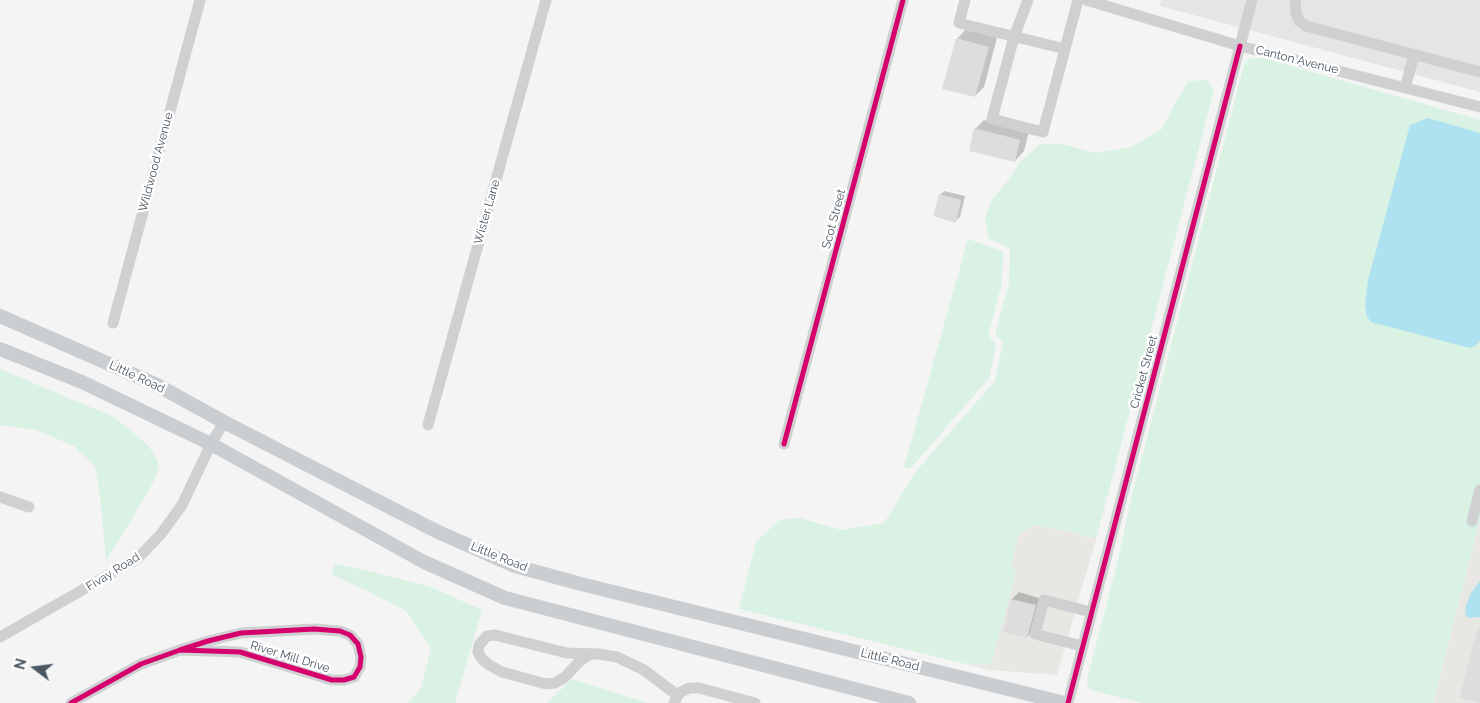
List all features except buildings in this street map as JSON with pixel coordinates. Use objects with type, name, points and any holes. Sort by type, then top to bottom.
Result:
[{"type":"main road","name":"Little Road","points":[[0,316],[157,385],[224,422],[436,531],[515,566],[1066,703]]},
{"type":"main road","points":[[0,350],[82,382],[211,444],[424,562],[504,598],[872,698],[909,703]]},
{"type":"street","name":"Wildwood Avenue","points":[[113,323],[200,0]]},
{"type":"street","name":"Wister Lane","points":[[428,425],[546,0]]},
{"type":"street","name":"Scot Street","points":[[784,444],[903,0]]},
{"type":"street","points":[[965,0],[959,23],[1065,49]]},
{"type":"street","points":[[1025,1],[992,119],[1044,132],[1078,0]]},
{"type":"street","name":"Canton Avenue","points":[[1086,0],[1240,46],[1480,107]]},
{"type":"street","name":"Cricket Street","points":[[1066,703],[1252,0]]},
{"type":"street","points":[[1295,0],[1299,21],[1306,26],[1480,72]]},
{"type":"street","points":[[1405,88],[1414,55]]},
{"type":"street","name":"Fivay Road","points":[[0,638],[138,558],[161,534],[182,505],[211,444],[224,422]]},
{"type":"street","points":[[1472,521],[1480,490]]},
{"type":"street","points":[[0,497],[29,507]]},
{"type":"street","points":[[1082,646],[1035,634],[1037,625],[1044,600],[1091,612]]},
{"type":"street","name":"River Mill Drive","points":[[71,703],[141,664],[180,650],[208,640],[241,632],[314,629],[340,631],[350,635],[358,644],[361,657],[360,667],[354,677],[344,680],[332,680],[240,652],[180,650]]},
{"type":"street","points":[[590,654],[580,661],[565,677],[555,683],[546,684],[502,672],[489,666],[478,652],[479,645],[487,636],[495,635],[567,653],[599,654],[617,657],[644,670],[676,699],[689,688],[698,688],[755,703]]},
{"type":"shaded area","points":[[1161,0],[1480,0],[1480,92],[1160,6]]},
{"type":"shaded area","points":[[1480,520],[1480,703],[1433,703]]},
{"type":"shaded area","points":[[1033,525],[1073,532],[1091,538],[1097,536],[1057,675],[990,670],[966,664],[991,665],[1011,564],[1019,534]]},
{"type":"green space","points":[[1263,58],[1480,120],[1480,520],[1433,703],[1142,703],[1090,690],[1087,683],[1118,560],[1130,503],[1244,65],[1248,59]]},
{"type":"green space","points":[[1208,80],[1214,90],[1097,536],[1091,538],[1073,532],[1033,525],[1019,534],[1011,564],[1016,572],[991,665],[966,664],[739,609],[756,542],[779,520],[800,518],[841,530],[884,523],[917,470],[995,381],[1003,343],[995,333],[1009,284],[1010,248],[989,239],[985,219],[991,201],[1020,162],[1040,144],[1062,144],[1096,153],[1131,147],[1162,129],[1189,81]]},
{"type":"green space","points":[[968,239],[1003,251],[1002,283],[989,332],[990,337],[996,344],[989,378],[910,469],[904,467]]},
{"type":"green space","points":[[0,369],[114,417],[149,446],[159,464],[155,479],[106,560],[100,495],[95,466],[74,446],[36,430],[0,425]]},
{"type":"green space","points":[[335,564],[431,587],[482,610],[455,703],[408,703],[421,688],[431,648],[406,611],[332,575]]},
{"type":"green space","points":[[572,679],[648,703],[547,703]]},
{"type":"water","points":[[1428,118],[1480,133],[1480,340],[1477,345],[1470,348],[1371,322],[1367,316],[1365,305],[1368,280],[1410,125]]},
{"type":"water","points":[[1480,581],[1480,617],[1469,618],[1465,614],[1466,606],[1471,593]]},
{"type":"cycle path","points":[[784,444],[903,0]]},
{"type":"cycle path","points":[[1068,703],[1240,46]]},
{"type":"cycle path","points":[[71,703],[141,664],[180,650],[208,641],[241,633],[314,629],[340,631],[350,635],[358,644],[361,657],[360,667],[354,677],[344,680],[332,680],[240,652],[180,650]]}]
